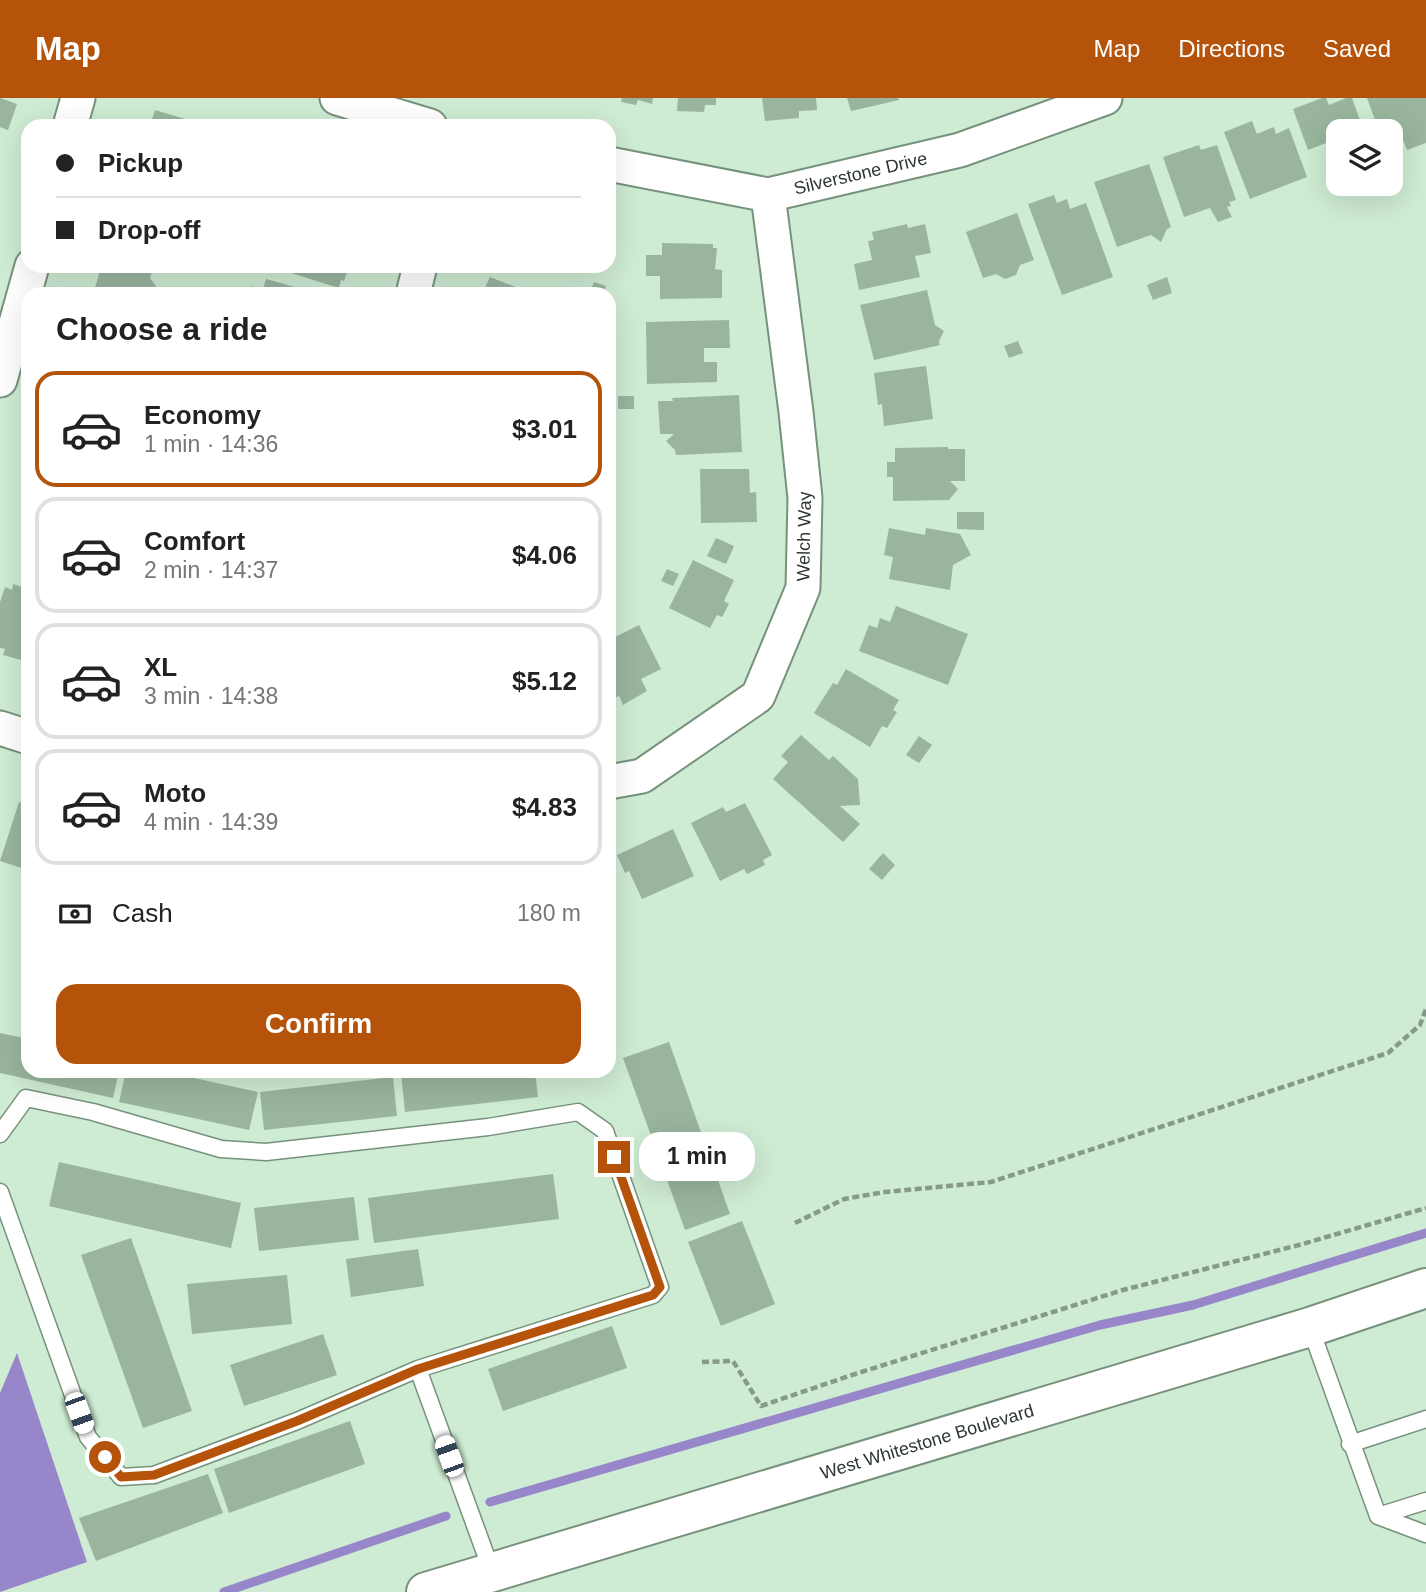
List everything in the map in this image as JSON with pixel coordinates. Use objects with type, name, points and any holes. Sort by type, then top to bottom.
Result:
[{"type":"main road","name":"West Whitestone Boulevard","points":[[426,1592],[503,1573],[1310,1327],[1426,1289]]},
{"type":"street","points":[[72,119],[78,98]]},
{"type":"street","points":[[337,98],[407,119]]},
{"type":"street","name":"Silverstone Drive","points":[[616,165],[768,195],[961,150],[1105,98]]},
{"type":"street","name":"Welch Way","points":[[616,781],[642,776],[758,696],[803,588],[805,498],[768,195]]},
{"type":"street","points":[[0,380],[21,305]]},
{"type":"street","points":[[0,728],[21,735]]},
{"type":"lane","points":[[0,1134],[26,1098],[93,1112],[221,1149],[266,1152],[488,1127],[578,1112],[605,1131],[660,1287],[653,1295],[418,1369],[297,1421],[154,1475],[121,1477],[88,1437],[0,1192]]},
{"type":"lane","points":[[1310,1327],[1378,1516],[1426,1534]]},
{"type":"lane","points":[[418,1369],[503,1573]]},
{"type":"lane","points":[[1350,1444],[1426,1419]]},
{"type":"lane","points":[[1378,1516],[1426,1501]]},
{"type":"path","points":[[795,1223],[844,1199],[885,1192],[991,1182],[1388,1053],[1420,1025],[1426,1009]]},
{"type":"path","points":[[702,1362],[733,1361],[761,1406],[1123,1290],[1299,1245],[1426,1208]]},
{"type":"shaded area","points":[[17,1353],[87,1562],[0,1592],[0,1393]]},
{"type":"building","points":[[0,98],[17,104],[8,130],[0,127]]},
{"type":"building","points":[[622,98],[653,98],[652,104],[638,100],[636,105],[621,102]]},
{"type":"building","points":[[678,98],[716,98],[716,105],[705,105],[704,112],[677,111]]},
{"type":"building","points":[[762,98],[816,98],[817,110],[799,111],[799,118],[765,121]]},
{"type":"building","points":[[847,98],[898,98],[899,100],[851,111]]},
{"type":"building","points":[[1322,98],[1326,98],[1329,105],[1352,98],[1359,119],[1326,119],[1326,143],[1308,150],[1293,109]]},
{"type":"building","points":[[1367,98],[1426,98],[1426,143],[1407,150],[1403,140],[1403,119],[1375,119]]},
{"type":"building","points":[[155,110],[185,119],[152,119]]},
{"type":"building","points":[[1252,121],[1257,134],[1274,127],[1276,134],[1289,128],[1307,177],[1250,199],[1224,132]]},
{"type":"building","points":[[1199,145],[1201,150],[1217,145],[1236,200],[1229,202],[1231,206],[1227,207],[1232,217],[1218,222],[1210,208],[1184,217],[1163,157]]},
{"type":"building","points":[[1149,164],[1171,227],[1167,229],[1161,242],[1151,235],[1117,247],[1094,182]]},
{"type":"building","points":[[1054,195],[1057,203],[1067,199],[1070,209],[1086,203],[1113,277],[1062,295],[1028,204]]},
{"type":"building","points":[[1017,213],[1034,260],[1020,265],[1016,275],[1005,279],[996,274],[983,278],[966,232]]},
{"type":"building","points":[[907,224],[908,228],[925,224],[931,253],[915,256],[920,277],[859,290],[854,264],[872,260],[868,241],[874,240],[872,232]]},
{"type":"building","points":[[662,243],[713,244],[713,248],[717,248],[715,269],[722,270],[722,298],[660,299],[660,276],[646,276],[646,255],[662,255]]},
{"type":"building","points":[[99,273],[152,273],[150,278],[157,287],[95,287]]},
{"type":"building","points":[[291,273],[347,273],[344,281],[341,280],[339,287]]},
{"type":"building","points":[[490,277],[515,287],[485,287]]},
{"type":"building","points":[[1167,277],[1172,293],[1153,300],[1147,285]]},
{"type":"building","points":[[266,279],[295,287],[264,287]]},
{"type":"building","points":[[594,282],[606,286],[606,287],[592,287]]},
{"type":"building","points":[[927,290],[935,325],[944,331],[940,345],[874,360],[860,305]]},
{"type":"building","points":[[729,320],[730,348],[704,348],[704,362],[717,362],[717,382],[647,384],[646,322]]},
{"type":"building","points":[[1018,341],[1023,353],[1009,358],[1004,346]]},
{"type":"building","points":[[926,366],[933,419],[884,426],[882,404],[878,405],[874,373]]},
{"type":"building","points":[[739,395],[742,452],[676,455],[666,441],[674,434],[660,434],[658,401]]},
{"type":"building","points":[[618,396],[634,396],[634,409],[618,409]]},
{"type":"building","points":[[895,448],[965,449],[965,481],[950,481],[958,489],[949,500],[893,501],[893,477],[887,477],[887,462],[895,462]]},
{"type":"building","points":[[700,469],[749,469],[750,493],[756,492],[757,522],[701,523]]},
{"type":"building","points":[[957,512],[984,512],[984,530],[957,529]]},
{"type":"building","points":[[889,528],[925,535],[926,528],[960,534],[971,555],[953,565],[950,590],[889,579],[893,557],[884,555]]},
{"type":"building","points":[[716,538],[734,546],[726,564],[707,556]]},
{"type":"building","points":[[693,560],[734,580],[724,601],[729,604],[722,617],[717,615],[710,628],[669,608]]},
{"type":"building","points":[[667,569],[679,574],[673,586],[661,581]]},
{"type":"building","points":[[13,584],[21,587],[21,660],[3,655],[5,649],[0,648],[0,602],[5,587],[12,590]]},
{"type":"building","points":[[896,606],[968,634],[948,685],[859,651],[869,625],[877,628],[880,618],[890,622]]},
{"type":"building","points":[[639,625],[661,669],[641,679],[647,691],[623,705],[619,696],[616,698],[616,636]]},
{"type":"building","points":[[846,669],[899,700],[893,710],[897,712],[887,728],[882,726],[870,747],[814,713],[833,683],[837,685]]},
{"type":"building","points":[[801,735],[829,760],[833,756],[858,779],[860,805],[840,806],[860,824],[843,842],[773,779],[788,762],[781,756]]},
{"type":"building","points":[[919,736],[932,745],[919,763],[906,755]]},
{"type":"building","points":[[19,802],[21,803],[21,868],[0,861]]},
{"type":"building","points":[[745,803],[772,855],[763,860],[765,865],[747,874],[744,869],[720,881],[691,823],[723,807],[726,812]]},
{"type":"building","points":[[673,829],[694,876],[642,899],[629,871],[625,873],[617,855]]},
{"type":"building","points":[[883,853],[895,865],[882,880],[869,869]]},
{"type":"building","points":[[0,1033],[21,1038],[21,1078],[0,1073]]},
{"type":"building","points":[[669,1042],[730,1214],[685,1230],[623,1058]]},
{"type":"building","points":[[23,1078],[117,1078],[113,1098]]},
{"type":"building","points":[[124,1078],[194,1078],[258,1092],[249,1130],[119,1102]]},
{"type":"building","points":[[393,1078],[397,1116],[264,1130],[260,1092]]},
{"type":"building","points":[[402,1078],[536,1078],[538,1097],[405,1112]]},
{"type":"building","points":[[59,1162],[241,1203],[231,1248],[49,1206]]},
{"type":"building","points":[[553,1174],[559,1219],[374,1243],[368,1198]]},
{"type":"building","points":[[354,1197],[359,1240],[259,1251],[254,1208]]},
{"type":"building","points":[[742,1221],[775,1304],[721,1326],[688,1242]]},
{"type":"building","points":[[131,1238],[192,1411],[143,1428],[81,1255]]},
{"type":"building","points":[[418,1249],[424,1286],[351,1297],[346,1259]]},
{"type":"building","points":[[287,1275],[292,1324],[192,1334],[187,1284]]},
{"type":"building","points":[[612,1326],[627,1368],[503,1411],[488,1369]]},
{"type":"building","points":[[323,1334],[337,1375],[244,1406],[230,1365]]},
{"type":"building","points":[[350,1421],[365,1464],[229,1513],[214,1469]]},
{"type":"building","points":[[208,1474],[223,1513],[96,1561],[79,1518]]},
{"type":"waterway","points":[[490,1502],[1100,1325],[1193,1305],[1426,1233]]},
{"type":"waterway","points":[[224,1592],[446,1516]]},
{"type":"route","points":[[105,1457],[121,1477],[154,1475],[297,1421],[418,1369],[653,1295],[660,1287],[614,1157]]}]
